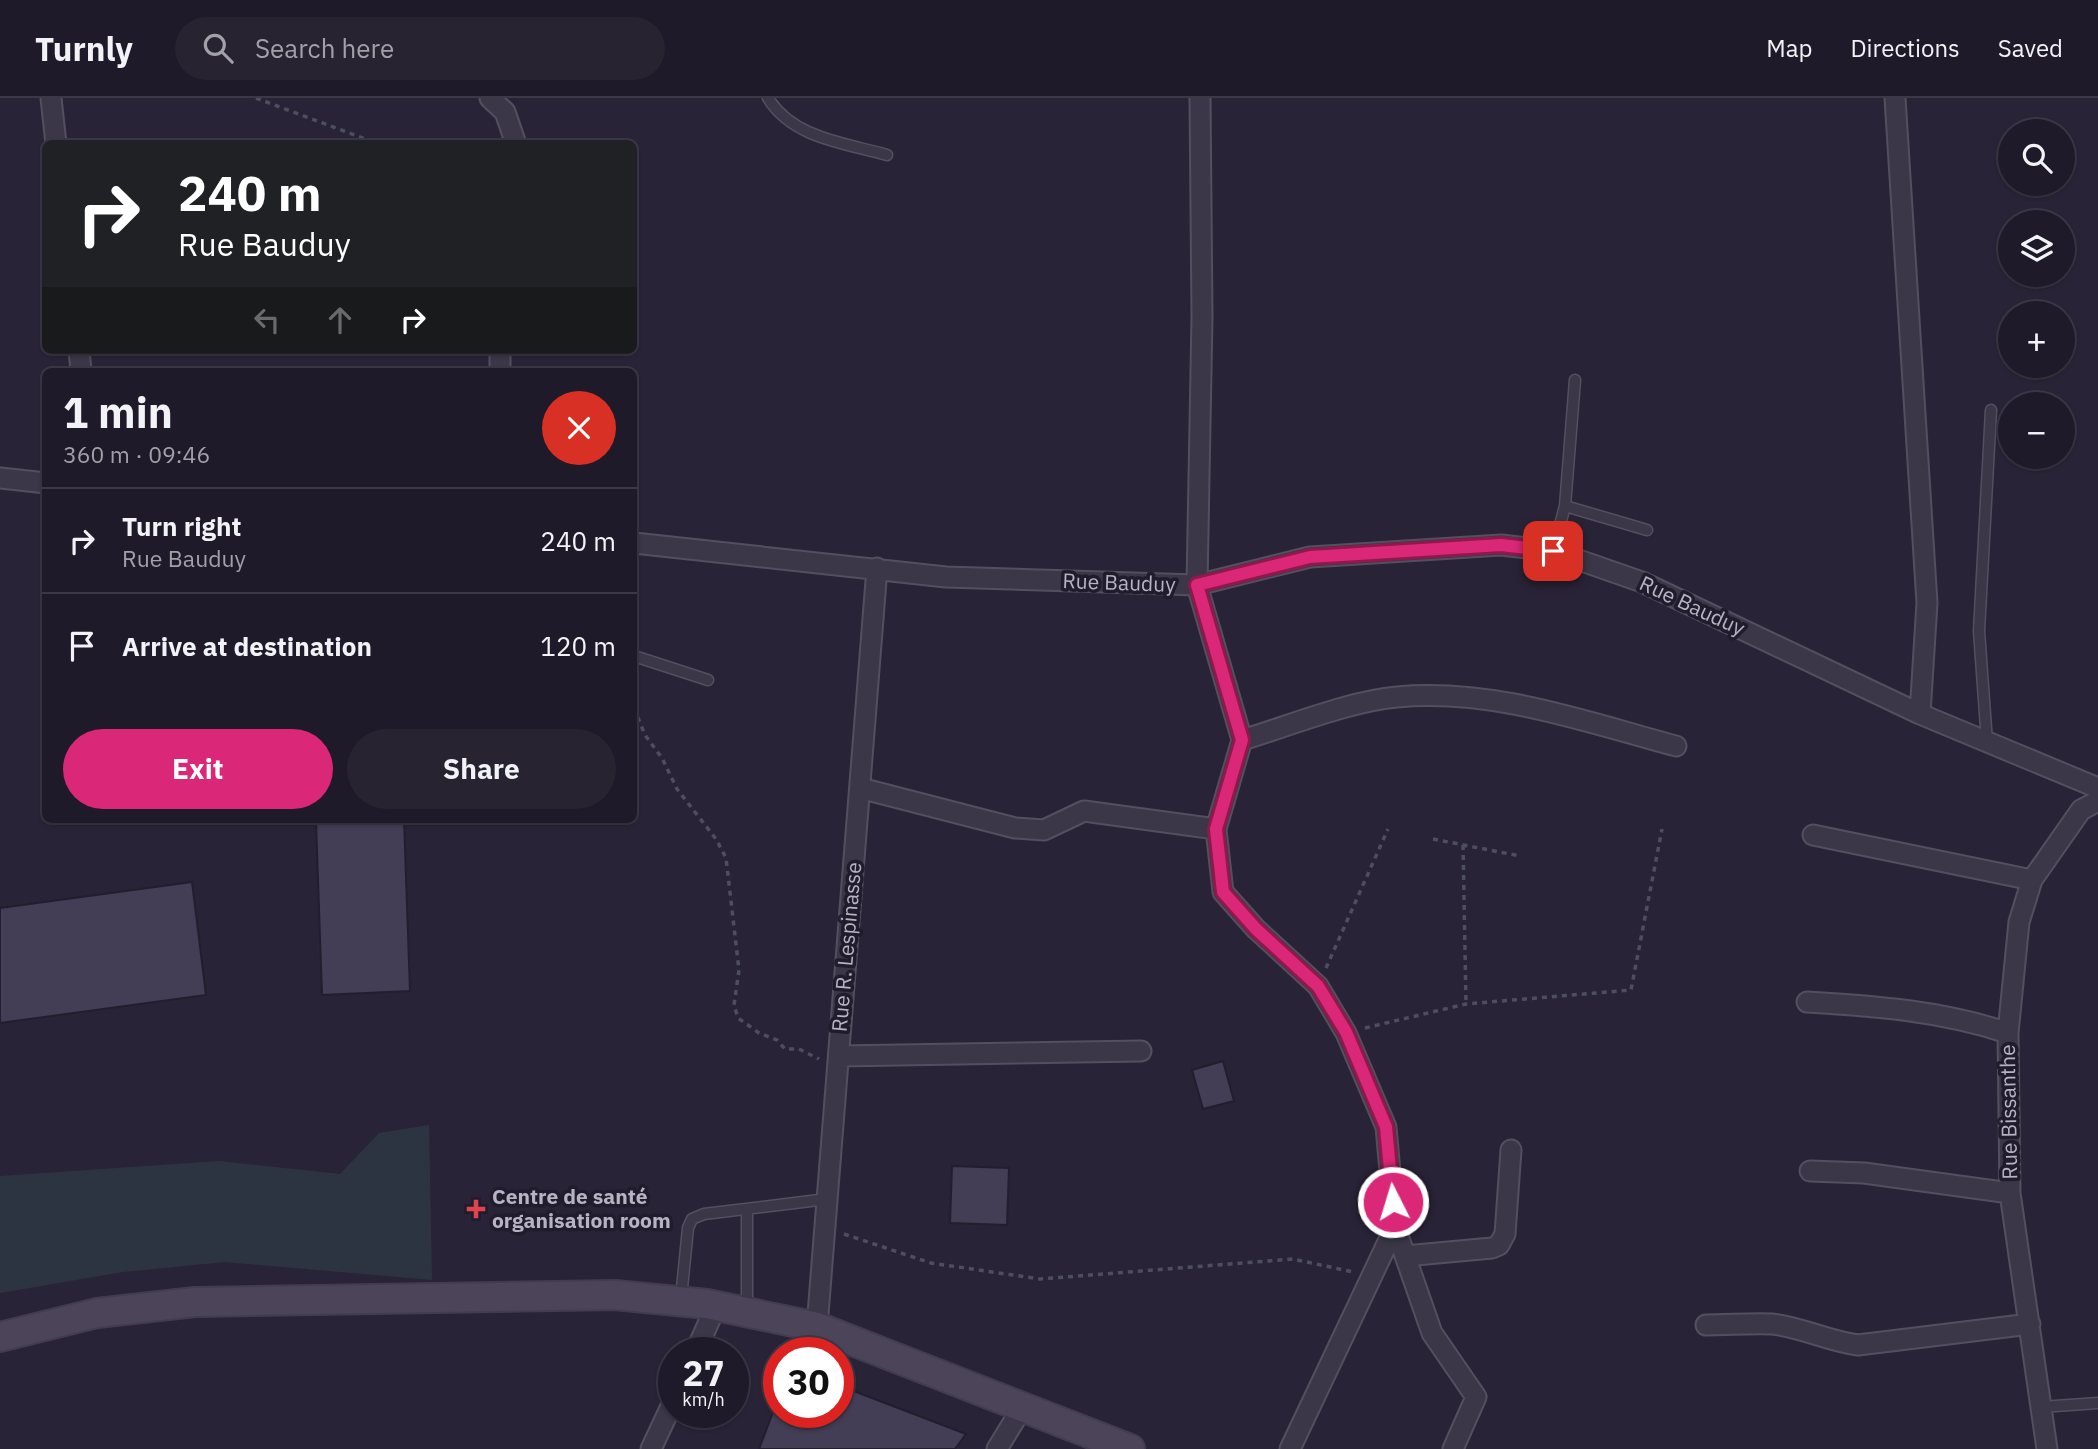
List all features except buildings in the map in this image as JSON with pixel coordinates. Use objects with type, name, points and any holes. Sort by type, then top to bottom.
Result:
[{"type":"main road","points":[[0,1337],[97,1313],[195,1302],[589,1295],[681,1302],[716,1306],[817,1326],[1130,1449]]},
{"type":"street","points":[[51,98],[56,140]]},
{"type":"street","points":[[490,98],[505,112],[515,140]]},
{"type":"street","points":[[1200,98],[1202,317],[1197,585],[1242,740],[1216,829],[1223,892],[1256,929],[1318,986],[1346,1032],[1386,1127],[1395,1227],[1432,1333],[1476,1397],[1453,1449]]},
{"type":"street","points":[[1895,98],[1927,603],[1920,714]]},
{"type":"street","points":[[0,478],[42,483]]},
{"type":"street","name":"Rue Bauduy","points":[[637,543],[877,568],[946,578],[1197,585],[1310,557],[1501,545],[1553,551],[1642,582],[1920,714],[2098,788]]},
{"type":"street","name":"Rue R. Lespinasse","points":[[817,1326],[877,568]]},
{"type":"street","points":[[1242,740],[1396,697],[1459,696],[1536,708],[1676,746]]},
{"type":"street","points":[[860,789],[1015,828],[1044,830],[1084,811],[1216,829]]},
{"type":"street","name":"Rue Bissanthe","points":[[2047,1449],[2030,1324],[2017,1258],[2010,1193],[2007,1033],[2018,922],[2032,880],[2081,810],[2098,801]]},
{"type":"street","points":[[1813,835],[2032,880]]},
{"type":"street","points":[[1807,1002],[1924,1013],[1980,1024],[2007,1033]]},
{"type":"street","points":[[838,1060],[1140,1051]]},
{"type":"street","points":[[1405,1256],[1499,1245],[1505,1234],[1511,1150]]},
{"type":"street","points":[[1810,1171],[1864,1173],[2010,1193]]},
{"type":"street","points":[[1290,1449],[1395,1227]]},
{"type":"street","points":[[702,1337],[716,1306]]},
{"type":"street","points":[[1706,1325],[1772,1324],[1800,1330],[1830,1341],[1858,1345],[2030,1324]]},
{"type":"street","points":[[997,1449],[1022,1408]]},
{"type":"street","points":[[651,1449],[661,1428]]},
{"type":"lane","points":[[768,98],[777,114],[797,129],[887,155]]},
{"type":"lane","points":[[1553,551],[1565,506],[1575,380]]},
{"type":"lane","points":[[1987,743],[1979,631],[1991,410]]},
{"type":"lane","points":[[1565,506],[1647,530]]},
{"type":"lane","points":[[637,657],[708,680]]},
{"type":"lane","points":[[681,1302],[688,1228],[692,1219],[704,1214],[827,1199]]},
{"type":"lane","points":[[747,1209],[747,1313]]},
{"type":"lane","points":[[2041,1407],[2098,1403]]},
{"type":"path","points":[[256,98],[368,140]]},
{"type":"path","points":[[637,715],[645,735],[662,758],[677,789],[716,839],[726,858],[740,971],[734,1005],[738,1018],[759,1033],[777,1040],[785,1049],[799,1049],[838,1060]]},
{"type":"path","points":[[1318,986],[1388,829]]},
{"type":"path","points":[[1346,1032],[1466,1004],[1631,990],[1662,829]]},
{"type":"path","points":[[1433,839],[1520,856]]},
{"type":"path","points":[[1463,845],[1466,1004]]},
{"type":"path","points":[[825,1228],[931,1263],[1040,1279],[1293,1259],[1371,1277]]},
{"type":"shaded area","points":[[429,1125],[432,1280],[225,1262],[123,1272],[0,1293],[0,1176],[219,1161],[340,1174],[379,1133]]},
{"type":"place","name":"Centre de santé organisation room","points":[[476,1209]]},
{"type":"route","points":[[1393,1202],[1386,1127],[1346,1032],[1318,986],[1256,929],[1223,892],[1216,829],[1242,740],[1197,585],[1310,557],[1501,545],[1553,551]]}]
